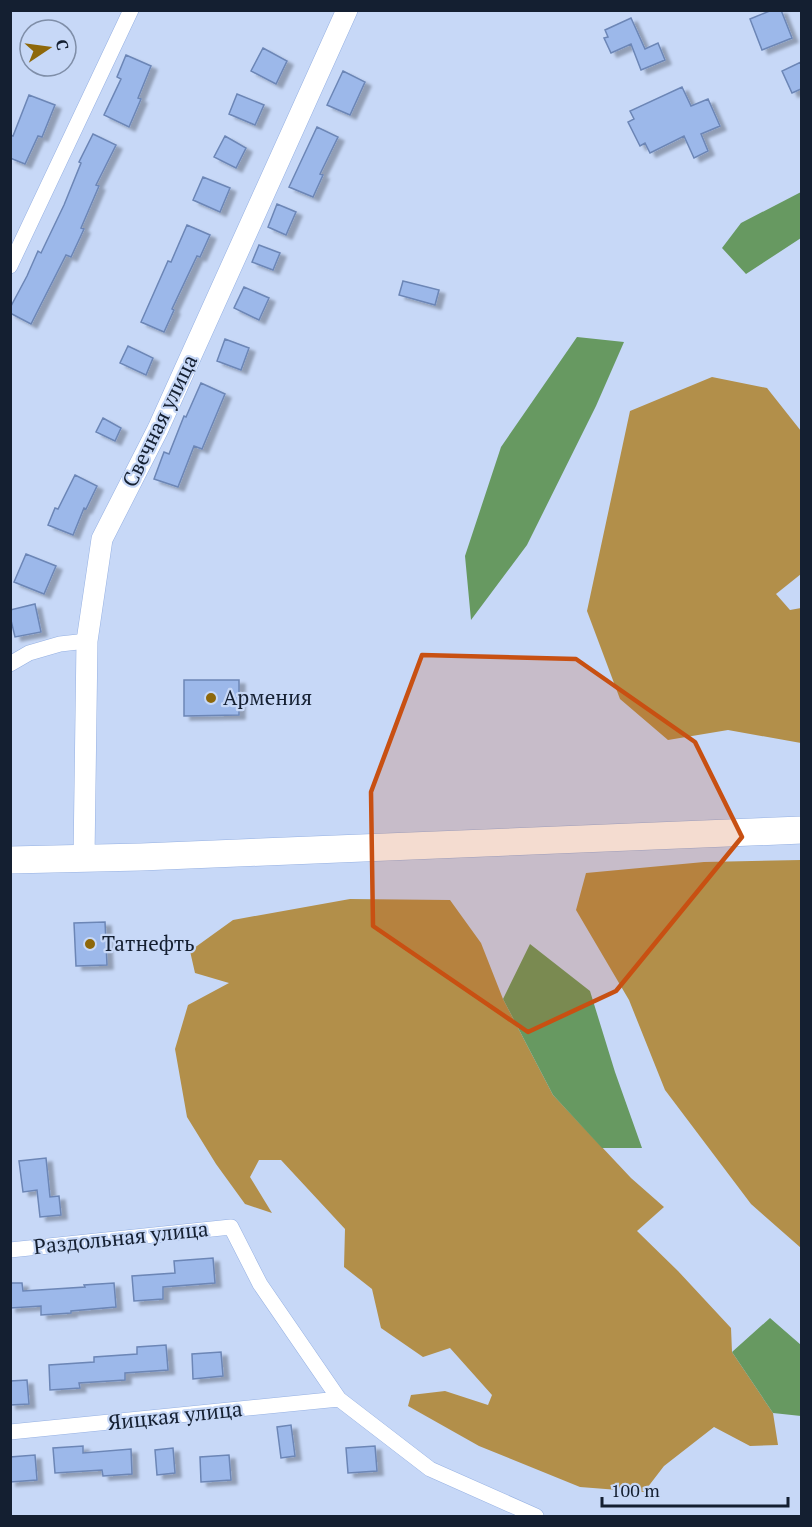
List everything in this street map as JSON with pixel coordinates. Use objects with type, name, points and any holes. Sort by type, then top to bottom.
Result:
[{"type":"highway","points":[[10,860],[801,830]]},
{"type":"street","points":[[10,266],[130,10]]},
{"type":"street","name":"Свечная улица","points":[[84,858],[87,641],[102,539],[158,429],[347,10]]},
{"type":"street","points":[[10,664],[29,653],[60,644],[87,641]]},
{"type":"street","name":"Раздольная улица","points":[[10,1250],[231,1227],[260,1284],[339,1399]]},
{"type":"street","points":[[339,1399],[430,1469],[536,1516]]},
{"type":"street","name":"Яицкая улица","points":[[10,1432],[339,1399]]},
{"type":"highlighted area","points":[[422,655],[576,659],[695,742],[742,837],[616,991],[528,1032],[373,926],[371,792]]},
{"type":"shaded area","points":[[801,192],[801,238],[746,274],[722,248],[741,223]]},
{"type":"shaded area","points":[[577,337],[624,342],[596,406],[527,545],[471,620],[465,556],[501,447]]},
{"type":"shaded area","points":[[712,377],[767,388],[801,431],[801,574],[776,594],[790,610],[801,608],[801,743],[728,730],[668,740],[620,699],[587,611],[630,411]]},
{"type":"shaded area","points":[[802,860],[801,1248],[751,1204],[665,1090],[629,1000],[576,910],[586,873],[704,862]]},
{"type":"shaded area","points":[[350,899],[450,900],[481,943],[503,999],[553,1095],[631,1178],[664,1207],[637,1231],[731,1328],[732,1352],[773,1413],[778,1445],[750,1446],[714,1427],[664,1466],[644,1492],[580,1487],[479,1446],[408,1406],[411,1395],[445,1391],[488,1405],[492,1395],[450,1348],[423,1357],[381,1328],[372,1289],[344,1267],[345,1229],[281,1160],[259,1160],[250,1177],[272,1213],[245,1204],[216,1164],[187,1117],[175,1049],[188,1005],[229,983],[195,973],[190,951],[233,920]]},
{"type":"shaded area","points":[[530,944],[590,991],[642,1148],[602,1148],[553,1095],[503,999]]},
{"type":"shaded area","points":[[770,1318],[801,1345],[801,1416],[773,1413],[732,1352]]},
{"type":"building","points":[[772,10],[781,10],[792,38],[762,50],[750,19]]},
{"type":"building","points":[[631,18],[645,49],[658,43],[665,60],[641,70],[631,44],[611,53],[604,38],[608,37],[605,30]]},
{"type":"building","points":[[263,48],[287,61],[276,84],[251,71]]},
{"type":"building","points":[[126,55],[151,66],[129,127],[104,115],[121,79],[117,77]]},
{"type":"building","points":[[801,62],[801,89],[792,93],[782,71]]},
{"type":"building","points":[[343,71],[365,82],[350,115],[327,105]]},
{"type":"building","points":[[682,87],[691,106],[708,99],[720,126],[701,134],[708,151],[694,158],[684,136],[650,153],[645,143],[640,146],[628,122],[634,119],[630,111]]},
{"type":"building","points":[[237,94],[264,105],[255,125],[229,114]]},
{"type":"building","points":[[29,95],[55,105],[42,137],[38,136],[25,164],[10,158],[10,135],[13,136]]},
{"type":"building","points":[[317,127],[338,137],[320,174],[323,175],[313,197],[289,187]]},
{"type":"building","points":[[93,134],[116,145],[96,185],[99,186],[81,228],[84,229],[71,257],[66,255],[31,324],[10,313],[10,308],[38,251],[41,253],[64,205],[81,163],[79,162]]},
{"type":"building","points":[[225,136],[246,148],[236,168],[214,157]]},
{"type":"building","points":[[203,177],[230,188],[220,212],[193,200]]},
{"type":"building","points":[[277,204],[296,212],[286,235],[268,227]]},
{"type":"building","points":[[187,225],[210,235],[200,257],[197,256],[172,309],[174,310],[164,332],[141,322]]},
{"type":"building","points":[[259,245],[280,253],[273,270],[252,262]]},
{"type":"building","points":[[403,281],[439,290],[435,305],[399,295]]},
{"type":"building","points":[[244,287],[269,298],[259,320],[234,308]]},
{"type":"building","points":[[225,339],[249,348],[241,370],[217,361]]},
{"type":"building","points":[[128,346],[153,358],[146,375],[120,363]]},
{"type":"building","points":[[201,383],[225,394],[202,449],[194,446],[178,487],[154,479],[164,452],[169,454],[184,416],[186,417]]},
{"type":"building","points":[[103,418],[121,428],[115,441],[96,432]]},
{"type":"building","points":[[75,475],[97,486],[86,509],[84,508],[73,535],[48,525],[55,508],[58,509]]},
{"type":"building","points":[[26,554],[56,566],[44,594],[14,582]]},
{"type":"building","points":[[35,604],[41,632],[15,637],[10,610]]},
{"type":"building","name":"Армения","points":[[184,680],[239,680],[239,715],[184,716]]},
{"type":"building","name":"Татнефть","points":[[105,922],[107,965],[76,966],[74,923]]},
{"type":"building","points":[[46,1158],[50,1197],[59,1196],[61,1215],[40,1217],[37,1190],[23,1192],[19,1161]]},
{"type":"building","points":[[213,1258],[215,1283],[163,1287],[163,1299],[134,1301],[132,1276],[175,1273],[174,1261]]},
{"type":"building","points":[[10,1283],[22,1283],[23,1291],[114,1283],[116,1307],[41,1315],[41,1306],[10,1308]]},
{"type":"building","points":[[166,1345],[168,1370],[125,1373],[125,1380],[79,1383],[80,1388],[50,1390],[49,1365],[94,1362],[94,1357],[137,1354],[137,1347]]},
{"type":"building","points":[[221,1352],[223,1376],[193,1379],[192,1354]]},
{"type":"building","points":[[27,1380],[29,1404],[10,1405],[10,1381]]},
{"type":"building","points":[[291,1425],[295,1456],[281,1458],[277,1427]]},
{"type":"building","points":[[83,1446],[83,1453],[131,1449],[132,1474],[103,1476],[102,1470],[55,1473],[53,1448]]},
{"type":"building","points":[[375,1446],[377,1471],[348,1473],[346,1448]]},
{"type":"building","points":[[173,1448],[175,1473],[157,1475],[155,1450]]},
{"type":"building","points":[[35,1455],[37,1480],[10,1482],[10,1457]]},
{"type":"building","points":[[229,1455],[231,1480],[201,1482],[200,1457]]},
{"type":"place","name":"Армения","points":[[211,698]]},
{"type":"place","name":"Татнефть","points":[[90,944]]}]
